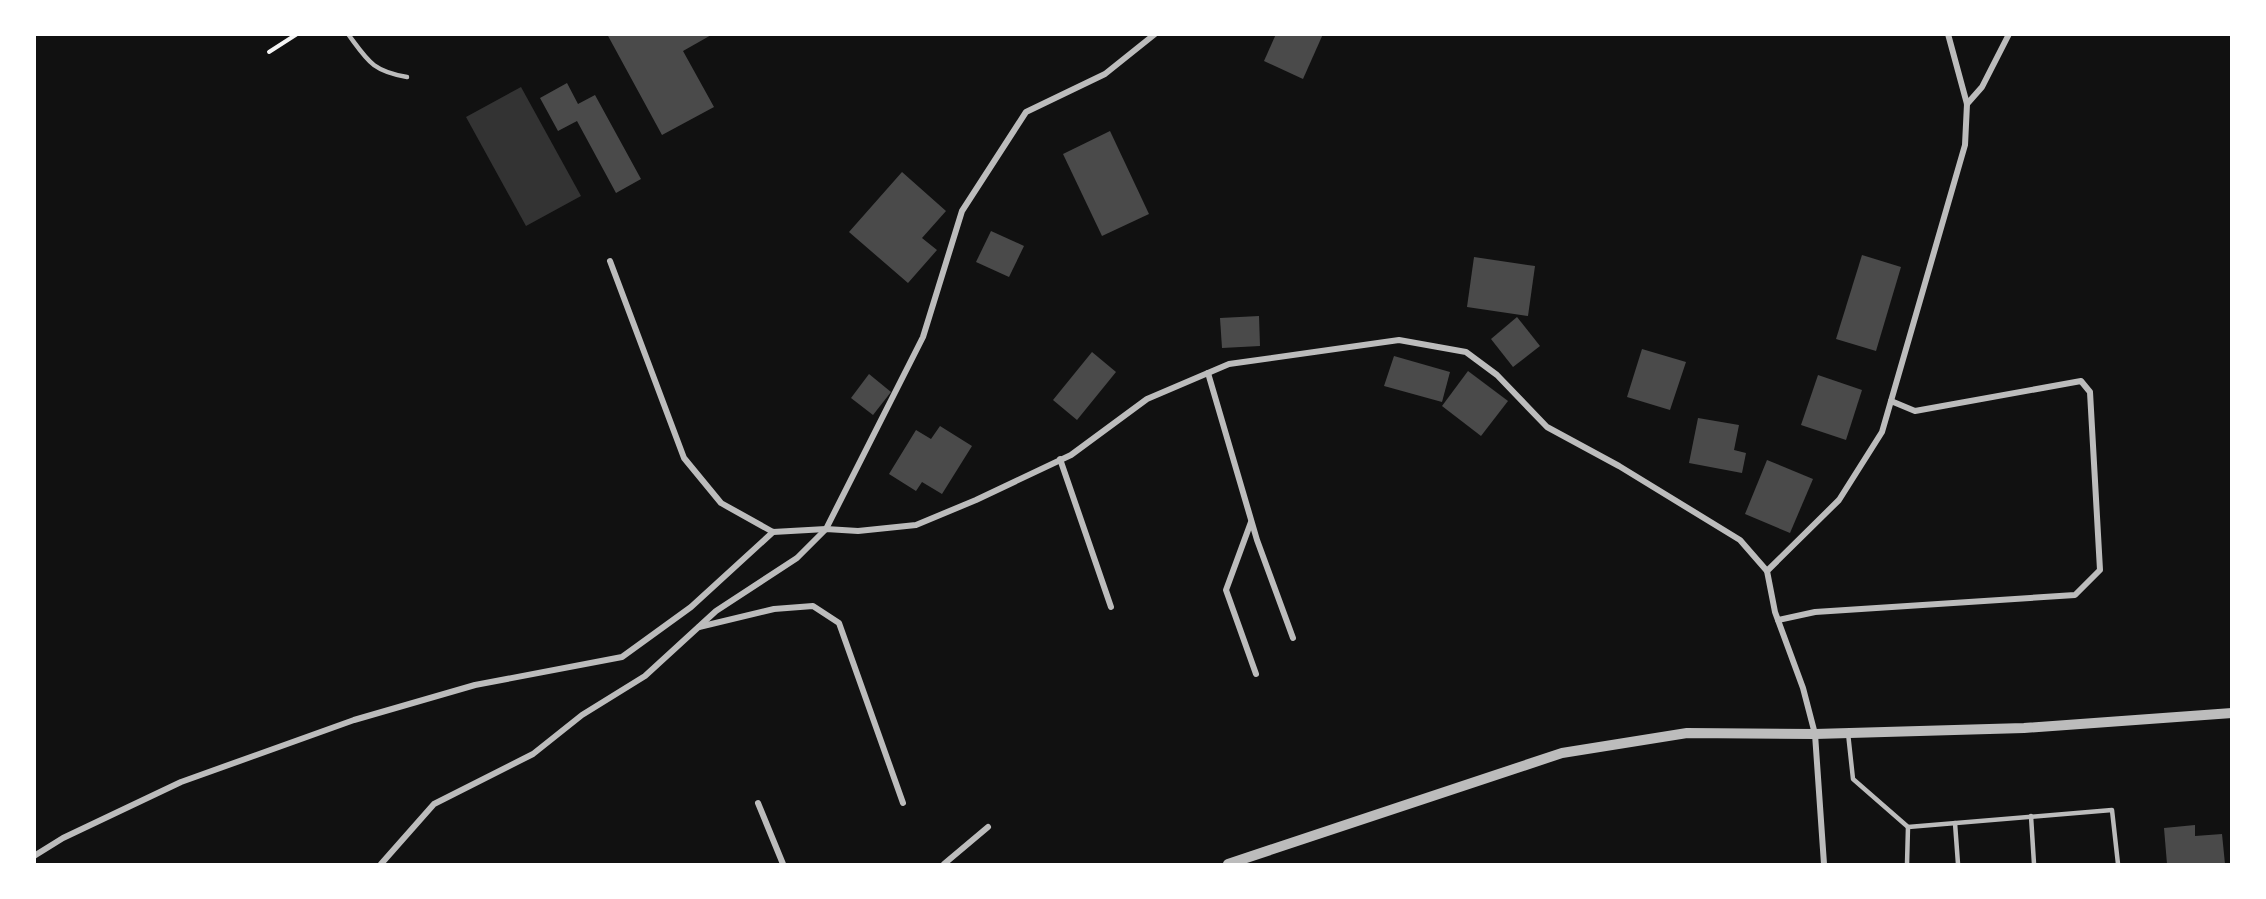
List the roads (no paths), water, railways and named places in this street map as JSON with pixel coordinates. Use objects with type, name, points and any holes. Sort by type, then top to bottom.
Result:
[{"type":"street","points":[[381,864],[434,804],[533,754],[582,714],[645,676],[716,611],[797,558],[826,529],[923,337],[962,211],[1026,112],[1105,74],[1155,34]]},
{"type":"street","points":[[1767,571],[1839,500],[1882,432],[1965,145],[1967,104],[1948,34]]},
{"type":"street","points":[[1967,104],[1982,87],[2009,34]]},
{"type":"street","points":[[610,261],[684,458],[721,503],[774,532],[826,529],[858,531],[916,525],[976,500],[1071,455],[1147,399],[1229,364],[1399,340],[1466,352],[1497,375],[1546,428],[1619,466],[1740,540],[1767,571],[1778,620],[1803,688],[1815,734],[1824,864]]},
{"type":"street","points":[[1208,373],[1252,522],[1293,638]]},
{"type":"street","points":[[1778,620],[1815,612],[2075,595],[2100,570],[2090,392],[2081,381],[1915,411],[1891,401]]},
{"type":"street","points":[[1060,459],[1111,607]]},
{"type":"street","points":[[1252,522],[1226,590],[1256,674]]},
{"type":"street","points":[[34,856],[63,838],[181,782],[354,720],[475,685],[622,657],[691,607],[774,532]]},
{"type":"street","points":[[698,627],[774,609],[813,606],[839,622],[903,803]]},
{"type":"street","points":[[1228,864],[1562,753],[1687,733],[1815,734],[2024,728],[2232,713]]},
{"type":"street","points":[[758,803],[783,864]]},
{"type":"street","points":[[944,864],[988,827]]},
{"type":"lane","points":[[348,34],[370,64],[390,74],[407,76]]},
{"type":"lane","points":[[1848,733],[1853,779],[1908,827],[2112,810],[2118,864]]},
{"type":"lane","points":[[2031,816],[2034,864]]},
{"type":"lane","points":[[1955,823],[1958,864]]},
{"type":"lane","points":[[1907,864],[1908,827]]}]
